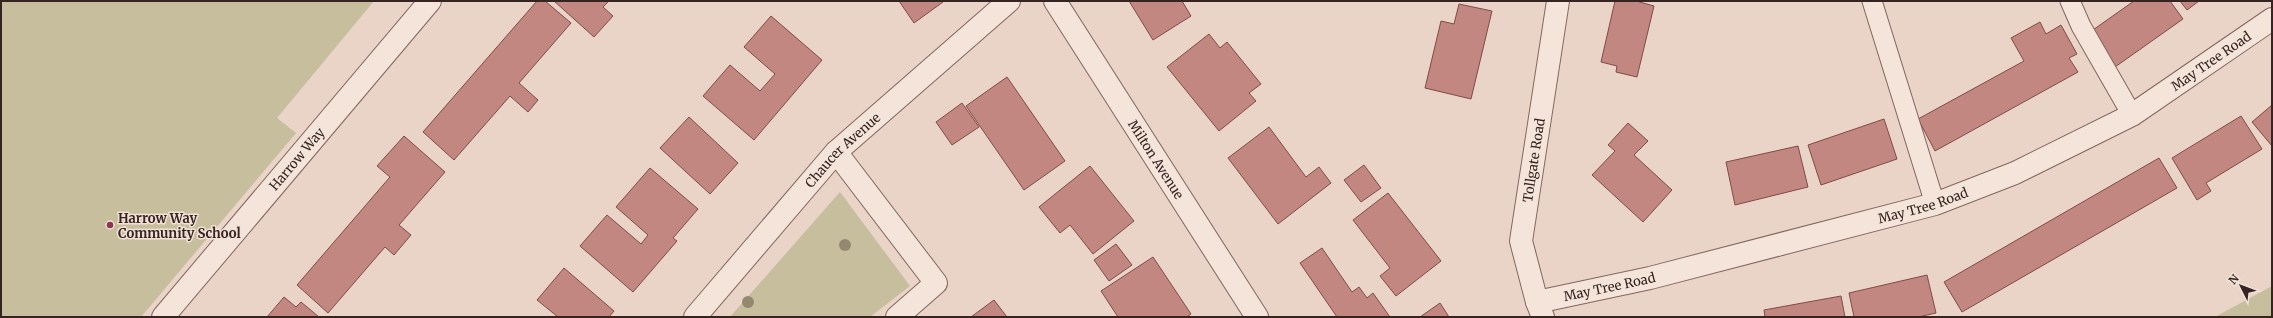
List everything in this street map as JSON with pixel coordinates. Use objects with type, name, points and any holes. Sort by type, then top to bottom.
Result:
[{"type":"street","name":"Harrow Way","points":[[163,317],[430,1]]},
{"type":"street","name":"Chaucer Avenue","points":[[695,317],[836,152],[1009,1]]},
{"type":"street","name":"Milton Avenue","points":[[1055,1],[1257,317]]},
{"type":"street","name":"Tollgate Road","points":[[1540,310],[1521,241],[1558,1]]},
{"type":"street","name":"May Tree Road","points":[[1540,310],[1650,278],[1935,204],[2015,173],[2132,116],[2272,19]]},
{"type":"street","points":[[836,152],[936,283],[897,317]]},
{"type":"lane","points":[[1872,1],[1935,204]]},
{"type":"lane","points":[[2070,1],[2081,26],[2132,116]]},
{"type":"shaded area","name":"Harrow Way Community School","points":[[1,1],[374,1],[277,118],[296,133],[141,317],[1,317]]},
{"type":"shaded area","points":[[840,192],[910,286],[870,317],[730,317]]},
{"type":"shaded area","points":[[2272,286],[2272,317],[2215,317]]},
{"type":"building","points":[[537,1],[545,1],[571,23],[519,83],[538,100],[528,112],[510,96],[454,160],[423,132]]},
{"type":"building","points":[[554,1],[609,1],[603,7],[613,16],[594,37]]},
{"type":"building","points":[[899,1],[942,1],[943,2],[914,23]]},
{"type":"building","points":[[1129,1],[1182,1],[1191,16],[1153,40]]},
{"type":"building","points":[[1615,1],[1636,1],[1654,6],[1637,77],[1616,72],[1617,66],[1601,62]]},
{"type":"building","points":[[2134,1],[2170,1],[2183,19],[2115,67],[2090,32]]},
{"type":"building","points":[[2180,1],[2199,1],[2187,10]]},
{"type":"building","points":[[1459,4],[1492,11],[1471,99],[1425,88],[1441,21],[1454,24]]},
{"type":"building","points":[[771,16],[822,60],[754,140],[703,96],[730,65],[760,91],[775,74],[744,47]]},
{"type":"building","points":[[2040,22],[2046,34],[2061,25],[2077,54],[2069,58],[2078,72],[1935,151],[1918,119],[2024,61],[2011,38]]},
{"type":"building","points":[[1209,34],[1220,48],[1227,42],[1261,84],[1249,93],[1256,101],[1219,131],[1167,67]]},
{"type":"building","points":[[1007,77],[1065,161],[1024,190],[966,106]]},
{"type":"building","points":[[962,103],[979,127],[952,145],[936,122]]},
{"type":"building","points":[[2272,105],[2272,146],[2252,122]]},
{"type":"building","points":[[2241,116],[2262,149],[2206,183],[2211,191],[2197,200],[2172,158]]},
{"type":"building","points":[[689,117],[738,163],[710,194],[660,148]]},
{"type":"building","points":[[1884,119],[1897,159],[1821,185],[1808,145]]},
{"type":"building","points":[[1628,123],[1648,141],[1634,155],[1672,190],[1643,222],[1592,175],[1615,151],[1608,145]]},
{"type":"building","points":[[1269,127],[1306,177],[1319,167],[1331,183],[1278,224],[1228,158]]},
{"type":"building","points":[[404,136],[445,172],[399,225],[411,235],[394,255],[385,247],[328,313],[297,285],[390,177],[377,166]]},
{"type":"building","points":[[1798,146],[1808,187],[1735,205],[1726,162]]},
{"type":"building","points":[[2159,158],[2177,188],[1962,312],[1944,282]]},
{"type":"building","points":[[1364,165],[1381,188],[1361,202],[1344,180]]},
{"type":"building","points":[[1090,166],[1134,221],[1093,254],[1070,225],[1060,233],[1039,207]]},
{"type":"building","points":[[650,168],[698,209],[673,238],[677,241],[633,292],[580,246],[607,215],[641,244],[648,235],[616,207]]},
{"type":"building","points":[[1388,193],[1441,261],[1396,296],[1380,276],[1390,268],[1353,220]]},
{"type":"building","points":[[1116,244],[1132,265],[1109,281],[1094,260]]},
{"type":"building","points":[[1322,248],[1352,292],[1359,287],[1367,298],[1373,293],[1390,317],[1337,317],[1300,263]]},
{"type":"building","points":[[1153,257],[1191,314],[1187,317],[1118,317],[1101,291]]},
{"type":"building","points":[[564,268],[614,311],[609,317],[558,317],[537,300]]},
{"type":"building","points":[[1927,275],[1936,313],[1918,317],[1854,317],[1849,293]]},
{"type":"building","points":[[1841,296],[1845,317],[1765,317],[1764,310]]},
{"type":"building","points":[[284,297],[296,307],[301,302],[319,317],[267,317]]},
{"type":"building","points":[[994,300],[1007,317],[971,317]]},
{"type":"building","points":[[1440,303],[1449,317],[1420,317]]},
{"type":"place","name":"Harrow Way Community School","points":[[110,225]]}]
